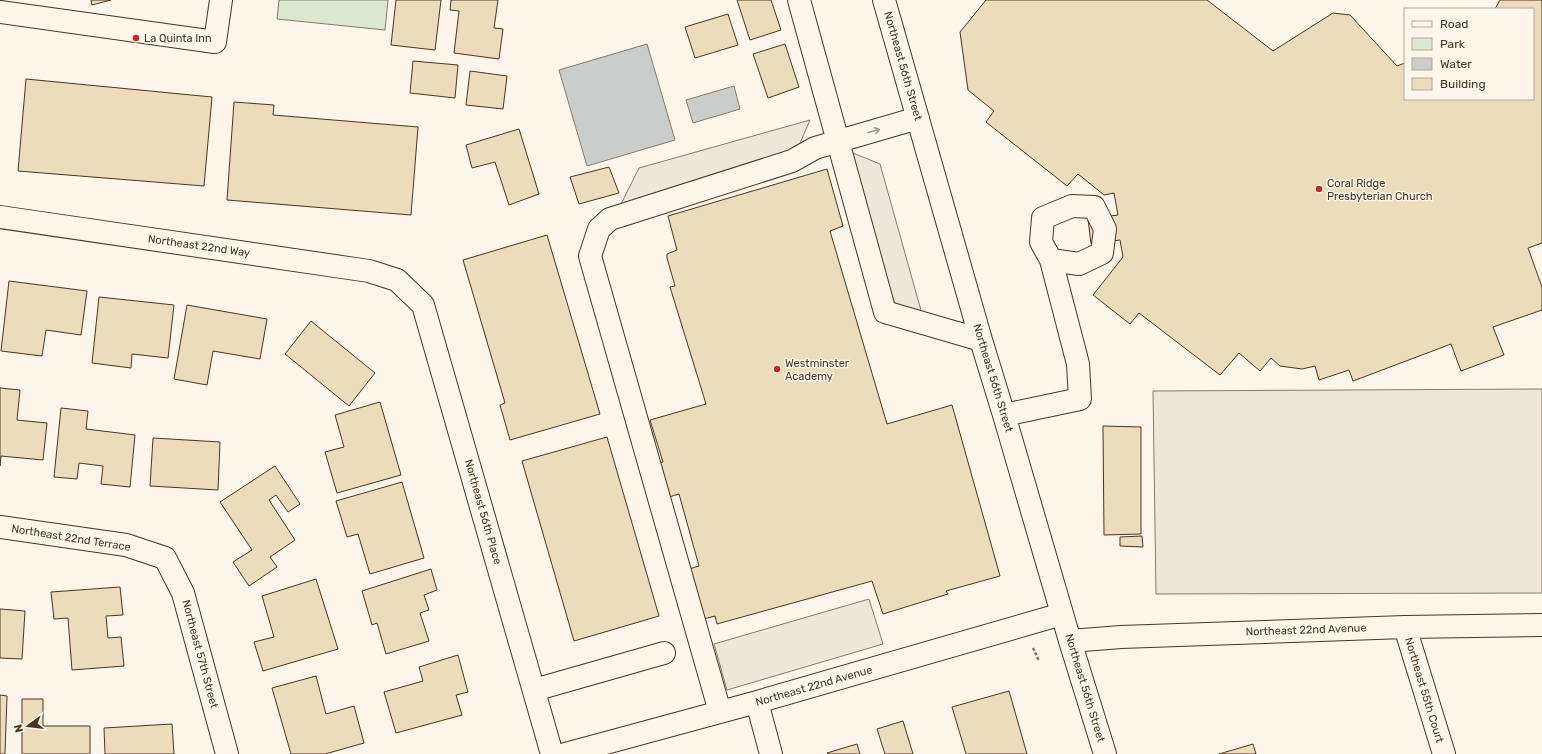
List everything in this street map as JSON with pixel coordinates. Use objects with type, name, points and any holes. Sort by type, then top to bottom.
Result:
[{"type":"street","points":[[0,12],[215,42],[220,0]]},
{"type":"street","points":[[799,0],[885,312],[981,340]]},
{"type":"street","name":"Northeast 56th Street","points":[[884,0],[981,340],[1070,642],[1105,754]]},
{"type":"street","points":[[720,712],[590,256],[599,229],[610,219],[792,161],[815,148],[918,118]]},
{"type":"street","name":"Northeast 22nd Way","points":[[0,217],[369,271],[397,280]]},
{"type":"street","points":[[1004,415],[1080,399],[1078,364],[1051,260]]},
{"type":"street","name":"Northeast 56th Place","points":[[397,280],[423,305],[552,754]]},
{"type":"street","name":"Northeast 22nd Terrace","points":[[0,527],[126,545],[164,558]]},
{"type":"street","name":"Northeast 57th Street","points":[[164,558],[183,593],[227,754]]},
{"type":"street","name":"Northeast 22nd Avenue","points":[[565,754],[757,702],[1062,614]]},
{"type":"street","name":"Northeast 22nd Avenue","points":[[1070,642],[1121,636],[1405,627],[1542,625]]},
{"type":"street","name":"Northeast 55th Court","points":[[1405,627],[1444,754]]},
{"type":"street","points":[[534,690],[664,653]]},
{"type":"street","points":[[757,702],[771,754]]},
{"type":"path","points":[[1028,644],[1032,647],[1039,661]]},
{"type":"green space","points":[[279,0],[388,0],[385,30],[277,19]]},
{"type":"shaded area","points":[[810,120],[795,155],[621,204],[639,168]]},
{"type":"shaded area","points":[[843,149],[880,164],[922,314],[890,304]]},
{"type":"shaded area","points":[[1542,389],[1542,593],[1156,594],[1153,391]]},
{"type":"shaded area","points":[[869,599],[883,644],[727,690],[714,644]]},
{"type":"water","points":[[647,44],[675,140],[587,166],[559,70]]},
{"type":"water","points":[[734,86],[740,109],[693,123],[686,100]]},
{"type":"building","points":[[91,0],[111,0],[92,5]]},
{"type":"building","points":[[396,0],[441,0],[435,50],[391,45]]},
{"type":"building","points":[[451,0],[498,0],[494,28],[503,29],[499,59],[454,53],[459,11],[450,10]]},
{"type":"building","points":[[737,0],[771,0],[781,30],[750,40]]},
{"type":"building","name":"Coral Ridge Presbyterian Church","points":[[986,0],[1207,0],[1273,51],[1333,13],[1350,15],[1397,66],[1404,63],[1404,100],[1534,100],[1534,8],[1496,8],[1500,0],[1542,0],[1542,243],[1528,248],[1542,287],[1542,310],[1493,327],[1504,355],[1461,371],[1451,344],[1353,381],[1349,370],[1319,380],[1315,366],[1302,369],[1280,366],[1271,358],[1260,371],[1239,353],[1220,375],[1139,313],[1130,324],[1093,295],[1123,257],[1120,240],[1091,244],[1088,219],[1118,215],[1114,193],[1104,195],[1078,174],[1067,186],[986,122],[994,111],[968,90],[960,32]]},
{"type":"building","points":[[728,14],[738,45],[695,58],[685,27]]},
{"type":"building","points":[[785,44],[799,87],[768,98],[753,54]]},
{"type":"building","points":[[413,61],[458,65],[455,98],[410,93]]},
{"type":"building","points":[[470,71],[507,76],[503,109],[466,105]]},
{"type":"building","points":[[26,79],[212,97],[204,186],[18,171]]},
{"type":"building","points":[[234,102],[274,105],[273,115],[418,127],[411,215],[227,200]]},
{"type":"building","points":[[519,129],[539,194],[509,205],[495,162],[472,168],[466,145]]},
{"type":"building","points":[[609,167],[619,193],[579,204],[570,177]]},
{"type":"building","points":[[827,169],[843,226],[830,231],[887,424],[952,405],[1000,576],[946,591],[948,594],[883,614],[872,581],[717,624],[715,616],[700,620],[686,570],[699,566],[679,494],[669,497],[659,463],[663,462],[650,420],[706,404],[670,287],[675,286],[667,254],[677,250],[668,216]]},
{"type":"building","points":[[547,235],[600,414],[510,440],[500,405],[505,403],[463,260]]},
{"type":"building","points":[[9,281],[87,291],[81,335],[46,330],[42,356],[1,351]]},
{"type":"building","points":[[99,297],[174,305],[168,358],[132,354],[131,368],[92,363]]},
{"type":"building","points":[[187,305],[267,319],[260,359],[213,351],[207,385],[174,379]]},
{"type":"building","points":[[311,321],[375,373],[349,406],[285,354]]},
{"type":"building","points":[[0,388],[20,390],[17,420],[47,423],[43,460],[1,456],[0,466]]},
{"type":"building","points":[[380,402],[401,475],[337,493],[325,452],[344,447],[335,415]]},
{"type":"building","points":[[61,408],[88,411],[86,429],[135,435],[130,487],[101,484],[103,466],[79,463],[77,479],[54,477]]},
{"type":"building","points":[[1103,426],[1141,427],[1141,534],[1104,535]]},
{"type":"building","points":[[607,437],[659,616],[574,641],[522,461]]},
{"type":"building","points":[[153,438],[220,442],[218,490],[150,486]]},
{"type":"building","points":[[275,466],[300,504],[288,512],[276,495],[269,500],[295,540],[270,557],[277,567],[249,586],[233,562],[252,550],[220,502]]},
{"type":"building","points":[[402,482],[424,558],[370,574],[358,534],[347,537],[336,501]]},
{"type":"building","points":[[1142,536],[1143,547],[1120,546],[1120,537]]},
{"type":"building","points":[[431,569],[437,590],[424,595],[429,610],[420,613],[429,641],[386,654],[377,623],[372,625],[362,591]]},
{"type":"building","points":[[316,579],[338,649],[263,671],[254,642],[274,637],[262,596]]},
{"type":"building","points":[[120,587],[123,615],[106,616],[108,638],[121,637],[124,666],[72,670],[68,618],[54,619],[51,592]]},
{"type":"building","points":[[0,609],[25,611],[22,659],[0,658]]},
{"type":"building","points":[[458,655],[468,692],[456,695],[462,715],[396,733],[384,692],[423,681],[419,667]]},
{"type":"building","points":[[316,676],[326,714],[354,706],[364,743],[325,754],[291,754],[272,688]]},
{"type":"building","points":[[1009,691],[1027,754],[966,754],[952,707]]},
{"type":"building","points":[[0,695],[7,696],[5,754],[0,754]]},
{"type":"building","points":[[22,699],[43,699],[43,726],[90,726],[90,754],[22,754]]},
{"type":"building","points":[[903,721],[913,754],[885,754],[877,729]]},
{"type":"building","points":[[172,724],[174,754],[105,754],[104,728]]},
{"type":"building","points":[[857,744],[860,754],[827,753]]},
{"type":"building","points":[[1253,744],[1256,754],[1219,754]]},
{"type":"place","name":"La Quinta Inn","points":[[136,38]]},
{"type":"place","name":"Coral Ridge Presbyterian Church","points":[[1319,189]]},
{"type":"place","name":"Westminster Academy","points":[[777,369]]}]
